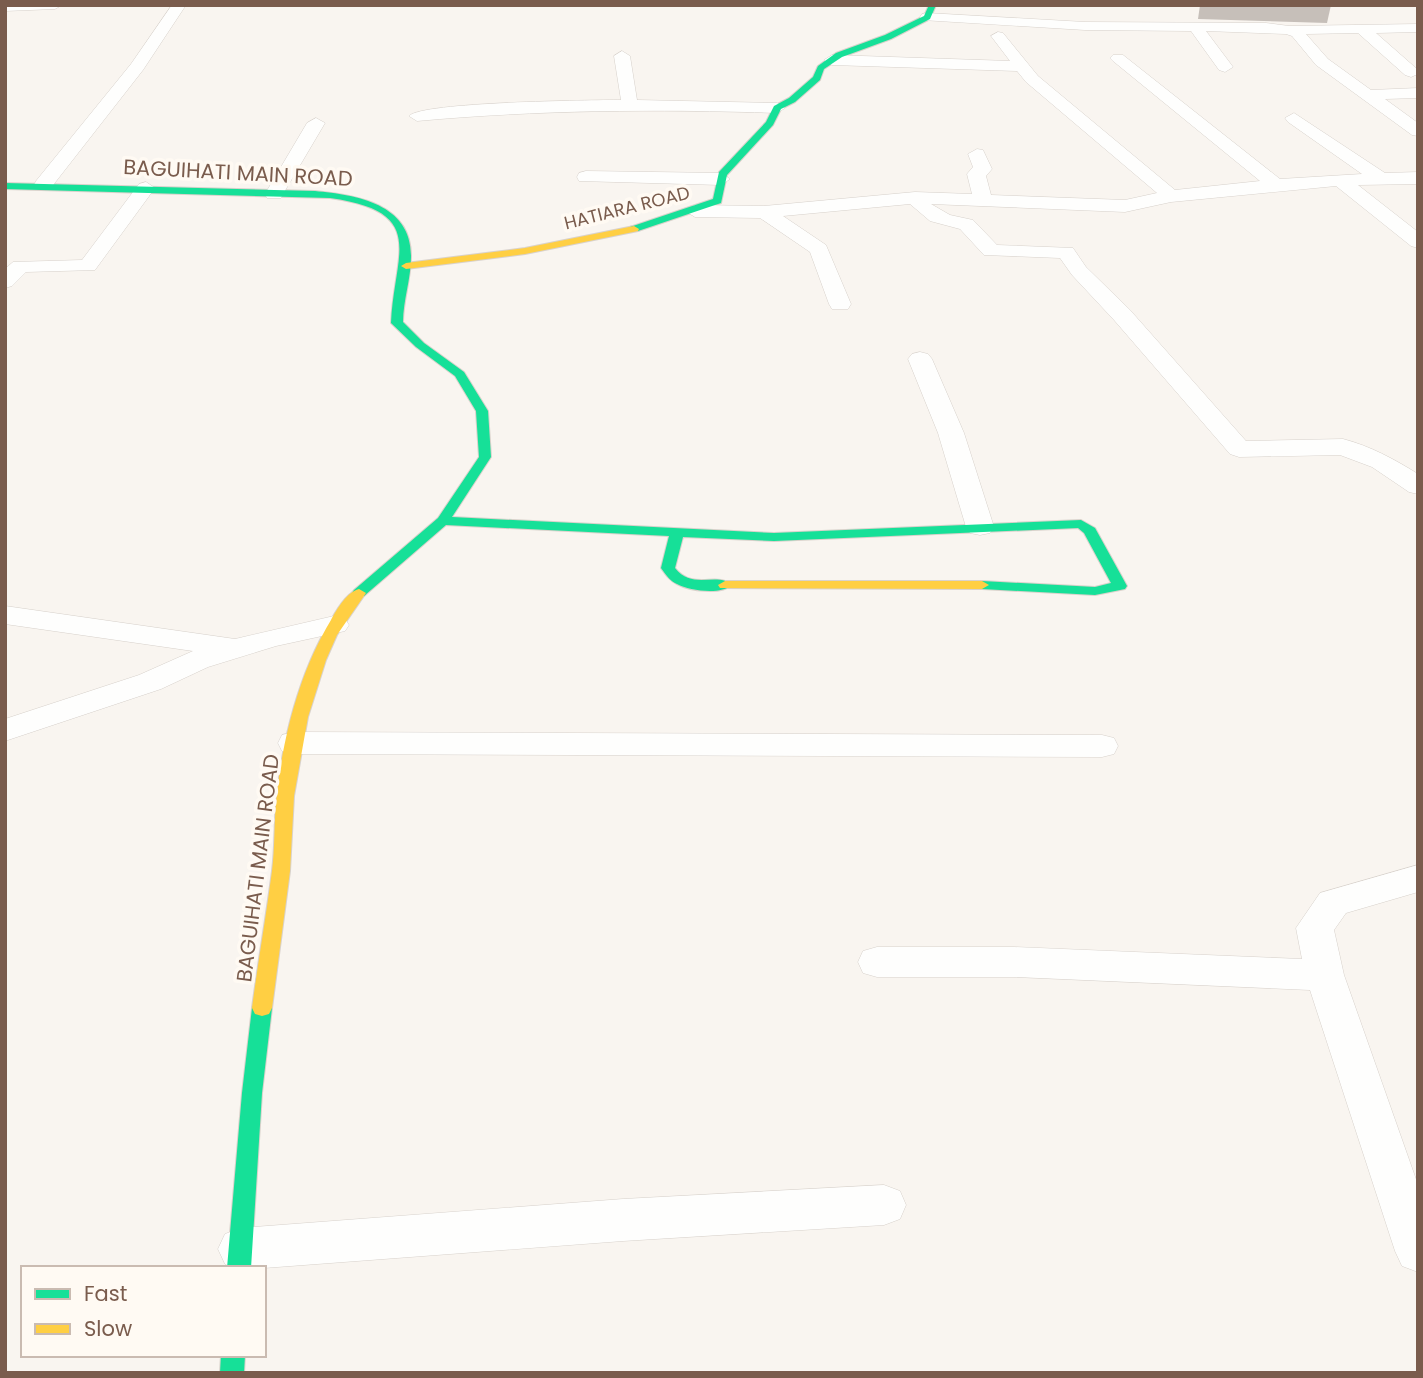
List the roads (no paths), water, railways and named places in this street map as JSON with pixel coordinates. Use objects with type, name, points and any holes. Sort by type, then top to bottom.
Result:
[{"type":"street","points":[[5,18],[12,7],[55,5]]},
{"type":"street","points":[[43,185],[137,67],[178,5]]},
{"type":"street","points":[[930,11],[1085,26],[1266,27],[1289,30],[1418,28]]},
{"type":"street","name":"HATIARA ROAD","points":[[406,266],[582,241],[695,211],[718,201],[722,174],[770,123],[777,108],[792,100],[817,78],[821,68],[839,55],[888,37],[930,11]]},
{"type":"street","points":[[1196,28],[1225,67]]},
{"type":"street","points":[[1362,29],[1411,72]]},
{"type":"street","points":[[1289,30],[1297,33],[1322,62],[1418,131]]},
{"type":"street","points":[[998,36],[1032,79],[1171,196]]},
{"type":"street","points":[[622,56],[630,105]]},
{"type":"street","points":[[1118,58],[1276,184]]},
{"type":"street","points":[[832,60],[1021,66]]},
{"type":"street","points":[[1366,95],[1418,93]]},
{"type":"street","points":[[417,116],[499,107],[630,105],[777,108]]},
{"type":"street","points":[[1294,118],[1381,179]]},
{"type":"street","points":[[274,194],[316,123]]},
{"type":"street","points":[[977,154],[983,169],[976,174],[982,198]]},
{"type":"street","points":[[586,177],[721,179]]},
{"type":"street","points":[[695,211],[764,212],[915,198],[982,198],[1125,206],[1171,196],[1276,184],[1418,178]]},
{"type":"street","points":[[1340,180],[1418,242]]},
{"type":"street","name":"BAGUIHATI MAIN ROAD","points":[[5,186],[146,188],[336,196],[361,200],[378,207],[401,227],[406,266],[402,291],[396,303],[397,323],[420,345],[460,374],[482,411],[486,439],[485,457],[443,521],[356,596],[334,625],[314,675],[294,743],[285,797],[281,868],[252,1093],[240,1259]]},
{"type":"street","points":[[5,282],[20,266],[88,265],[146,188]]},
{"type":"street","points":[[915,198],[924,210],[940,221],[966,224],[990,251],[1066,252],[1079,271],[1122,315],[1239,449],[1343,447],[1381,462],[1418,486]]},
{"type":"street","points":[[764,212],[819,249],[840,304]]},
{"type":"street","points":[[920,359],[951,433],[980,527]]},
{"type":"street","points":[[443,521],[774,537],[1081,524],[1090,531],[1120,586],[1095,591],[996,584],[685,585],[674,580],[668,568],[677,533]]},
{"type":"street","points":[[5,615],[239,648]]},
{"type":"street","points":[[5,730],[150,682],[197,660],[334,625]]},
{"type":"street","points":[[294,743],[1102,746]]},
{"type":"street","points":[[1418,878],[1333,903],[1315,928],[1325,975],[1418,1251]]},
{"type":"street","points":[[877,962],[1014,962],[1325,975]]},
{"type":"street","points":[[240,1259],[610,1221],[884,1205]]}]
